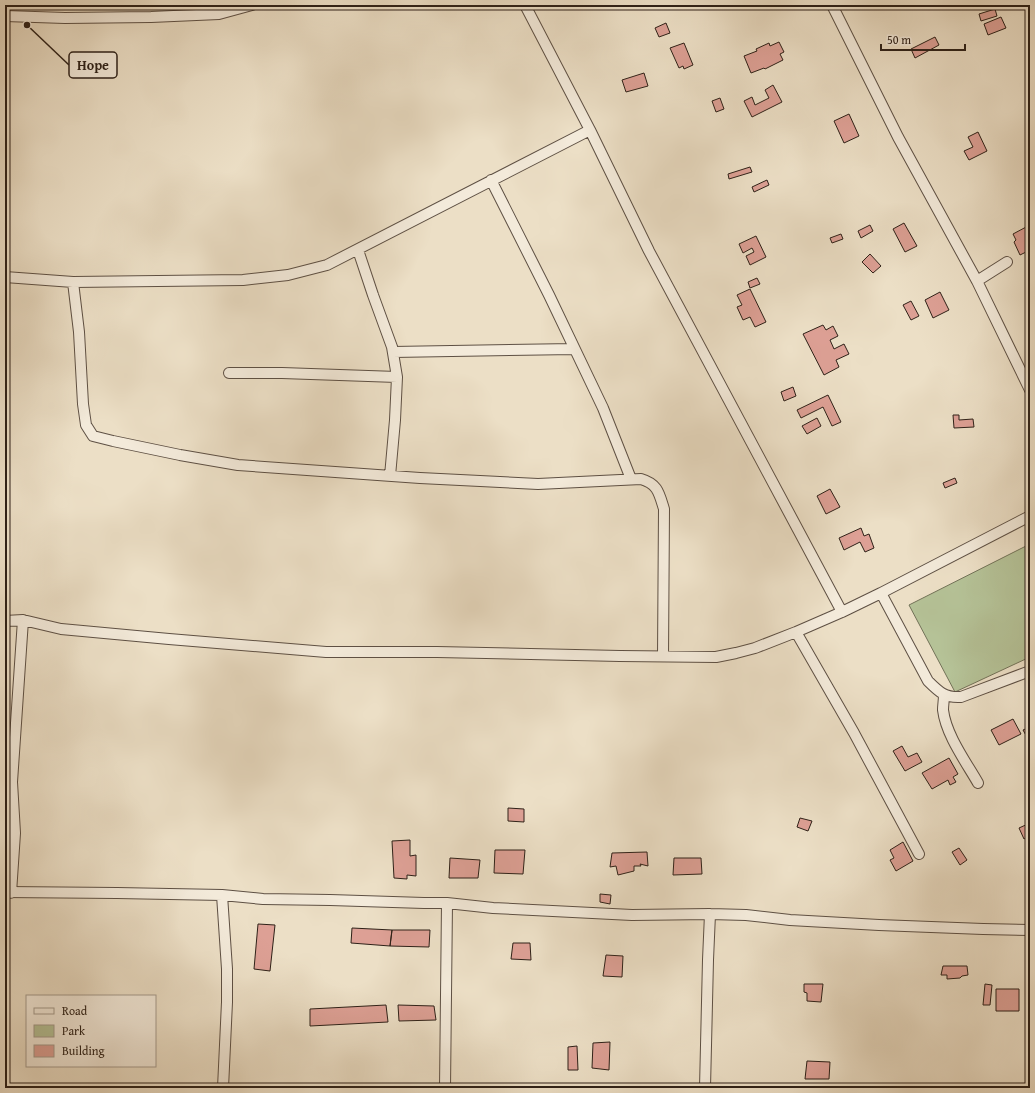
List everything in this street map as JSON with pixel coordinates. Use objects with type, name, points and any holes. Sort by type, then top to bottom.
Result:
[{"type":"street","points":[[5,16],[65,18],[151,17],[219,14],[252,5]]},
{"type":"street","points":[[525,5],[590,130],[649,251],[842,612]]},
{"type":"street","points":[[832,5],[898,137],[977,281],[1030,390]]},
{"type":"street","points":[[5,277],[73,282],[243,280],[288,275],[326,265],[358,250],[590,130]]},
{"type":"street","points":[[491,180],[603,408],[632,479]]},
{"type":"street","points":[[358,250],[392,347],[397,377],[390,476]]},
{"type":"street","points":[[977,281],[1007,262]]},
{"type":"street","points":[[73,282],[79,332],[83,404],[86,425],[93,436],[180,455],[238,465],[390,476],[538,484],[632,479],[641,479],[650,482],[659,493],[664,509],[663,656]]},
{"type":"street","points":[[393,352],[574,349]]},
{"type":"street","points":[[229,373],[282,373],[397,377]]},
{"type":"street","points":[[5,621],[23,620],[61,629],[326,652],[437,652],[716,657],[755,648],[842,612],[1030,516]]},
{"type":"street","points":[[881,593],[928,681],[944,695],[961,697],[1030,671]]},
{"type":"street","points":[[23,620],[12,782],[15,833],[8,892],[222,895],[263,899],[424,904],[447,903],[493,908],[632,915],[746,915],[790,920],[879,925],[983,930],[1030,930]]},
{"type":"street","points":[[796,632],[854,733],[918,854]]},
{"type":"street","points":[[944,695],[943,710],[946,723],[954,741],[978,783]]},
{"type":"street","points":[[222,895],[227,969],[223,1088]]},
{"type":"street","points":[[445,1088],[447,903]]},
{"type":"street","points":[[705,1088],[710,914]]},
{"type":"green space","points":[[1030,544],[1030,657],[955,692],[909,605]]},
{"type":"building","points":[[995,9],[997,16],[981,21],[979,14]]},
{"type":"building","points":[[1001,17],[1006,28],[988,35],[984,24]]},
{"type":"building","points":[[666,23],[670,33],[659,37],[655,28]]},
{"type":"building","points":[[935,37],[939,45],[915,58],[911,49]]},
{"type":"building","points":[[779,42],[784,52],[780,54],[783,60],[765,69],[764,68],[751,73],[744,56],[757,51],[756,49],[769,43],[770,46]]},
{"type":"building","points":[[684,43],[693,65],[684,69],[683,66],[679,68],[670,48]]},
{"type":"building","points":[[644,73],[648,86],[626,92],[622,80]]},
{"type":"building","points":[[773,85],[782,102],[752,117],[744,101],[752,97],[755,105],[769,98],[765,90]]},
{"type":"building","points":[[720,98],[724,109],[716,112],[712,101]]},
{"type":"building","points":[[849,114],[859,136],[844,143],[834,121]]},
{"type":"building","points":[[978,132],[987,151],[969,160],[964,151],[973,147],[968,137]]},
{"type":"building","points":[[750,167],[752,172],[729,179],[728,174]]},
{"type":"building","points":[[767,180],[769,185],[754,192],[752,187]]},
{"type":"building","points":[[904,223],[917,246],[905,252],[893,229]]},
{"type":"building","points":[[870,225],[873,231],[861,238],[858,231]]},
{"type":"building","points":[[1028,226],[1030,230],[1030,250],[1020,255],[1014,242],[1016,240],[1013,234]]},
{"type":"building","points":[[841,234],[843,239],[832,243],[830,238]]},
{"type":"building","points":[[756,236],[766,257],[750,265],[746,256],[754,252],[752,248],[743,253],[739,244]]},
{"type":"building","points":[[870,254],[881,266],[873,273],[862,262]]},
{"type":"building","points":[[757,278],[760,284],[750,288],[748,282]]},
{"type":"building","points":[[750,289],[766,322],[755,327],[750,317],[743,320],[737,307],[742,305],[737,295]]},
{"type":"building","points":[[940,292],[949,310],[933,318],[925,300]]},
{"type":"building","points":[[911,301],[919,316],[911,320],[903,305]]},
{"type":"building","points":[[823,325],[826,330],[833,326],[838,336],[830,340],[834,349],[844,344],[849,354],[836,360],[839,367],[824,375],[803,334]]},
{"type":"building","points":[[793,387],[796,396],[784,401],[781,392]]},
{"type":"building","points":[[828,395],[841,422],[832,426],[823,407],[801,418],[797,410]]},
{"type":"building","points":[[953,415],[959,415],[959,420],[973,419],[974,427],[954,428]]},
{"type":"building","points":[[817,418],[821,426],[807,434],[802,426]]},
{"type":"building","points":[[955,478],[957,483],[945,488],[943,483]]},
{"type":"building","points":[[830,489],[840,507],[826,514],[817,496]]},
{"type":"building","points":[[861,528],[864,536],[869,534],[874,548],[865,552],[860,542],[844,550],[839,538]]},
{"type":"building","points":[[1013,719],[1021,734],[999,745],[991,730]]},
{"type":"building","points":[[1030,727],[1030,738],[1028,739],[1023,730]]},
{"type":"building","points":[[902,746],[908,757],[917,753],[922,762],[905,771],[893,751]]},
{"type":"building","points":[[949,758],[958,774],[953,777],[956,782],[950,785],[948,780],[932,789],[922,773]]},
{"type":"building","points":[[508,808],[524,809],[524,822],[508,821]]},
{"type":"building","points":[[800,818],[812,821],[808,831],[797,827]]},
{"type":"building","points":[[1030,823],[1030,839],[1029,836],[1024,839],[1019,828]]},
{"type":"building","points":[[410,840],[410,856],[416,855],[416,876],[407,875],[407,879],[394,878],[392,841]]},
{"type":"building","points":[[903,842],[913,861],[896,871],[890,860],[894,858],[890,850]]},
{"type":"building","points":[[959,848],[967,860],[960,865],[952,852]]},
{"type":"building","points":[[495,850],[525,850],[523,874],[494,873]]},
{"type":"building","points":[[647,852],[648,866],[640,864],[641,866],[634,866],[634,871],[618,875],[616,866],[610,867],[612,853]]},
{"type":"building","points":[[450,858],[480,860],[478,878],[449,878]]},
{"type":"building","points":[[674,858],[701,858],[702,874],[673,875]]},
{"type":"building","points":[[600,894],[611,895],[610,904],[600,902]]},
{"type":"building","points":[[258,924],[275,925],[270,971],[254,969]]},
{"type":"building","points":[[352,928],[392,930],[390,946],[351,943]]},
{"type":"building","points":[[392,930],[430,930],[429,947],[390,946]]},
{"type":"building","points":[[513,943],[530,943],[531,960],[511,959]]},
{"type":"building","points":[[606,955],[623,956],[622,977],[603,976]]},
{"type":"building","points":[[943,966],[967,966],[968,975],[960,978],[947,979],[947,975],[941,975]]},
{"type":"building","points":[[804,984],[823,984],[821,1002],[807,1001],[807,993],[804,992]]},
{"type":"building","points":[[985,984],[992,985],[990,1005],[983,1005]]},
{"type":"building","points":[[996,989],[1019,989],[1019,1011],[996,1011]]},
{"type":"building","points":[[386,1005],[388,1022],[310,1026],[310,1009]]},
{"type":"building","points":[[398,1005],[434,1006],[436,1020],[399,1021]]},
{"type":"building","points":[[610,1042],[609,1070],[592,1068],[593,1043]]},
{"type":"building","points":[[577,1046],[578,1070],[568,1070],[568,1047]]},
{"type":"building","points":[[807,1061],[830,1062],[829,1079],[805,1079]]},
{"type":"place","name":"Hope","points":[[27,25]]}]
